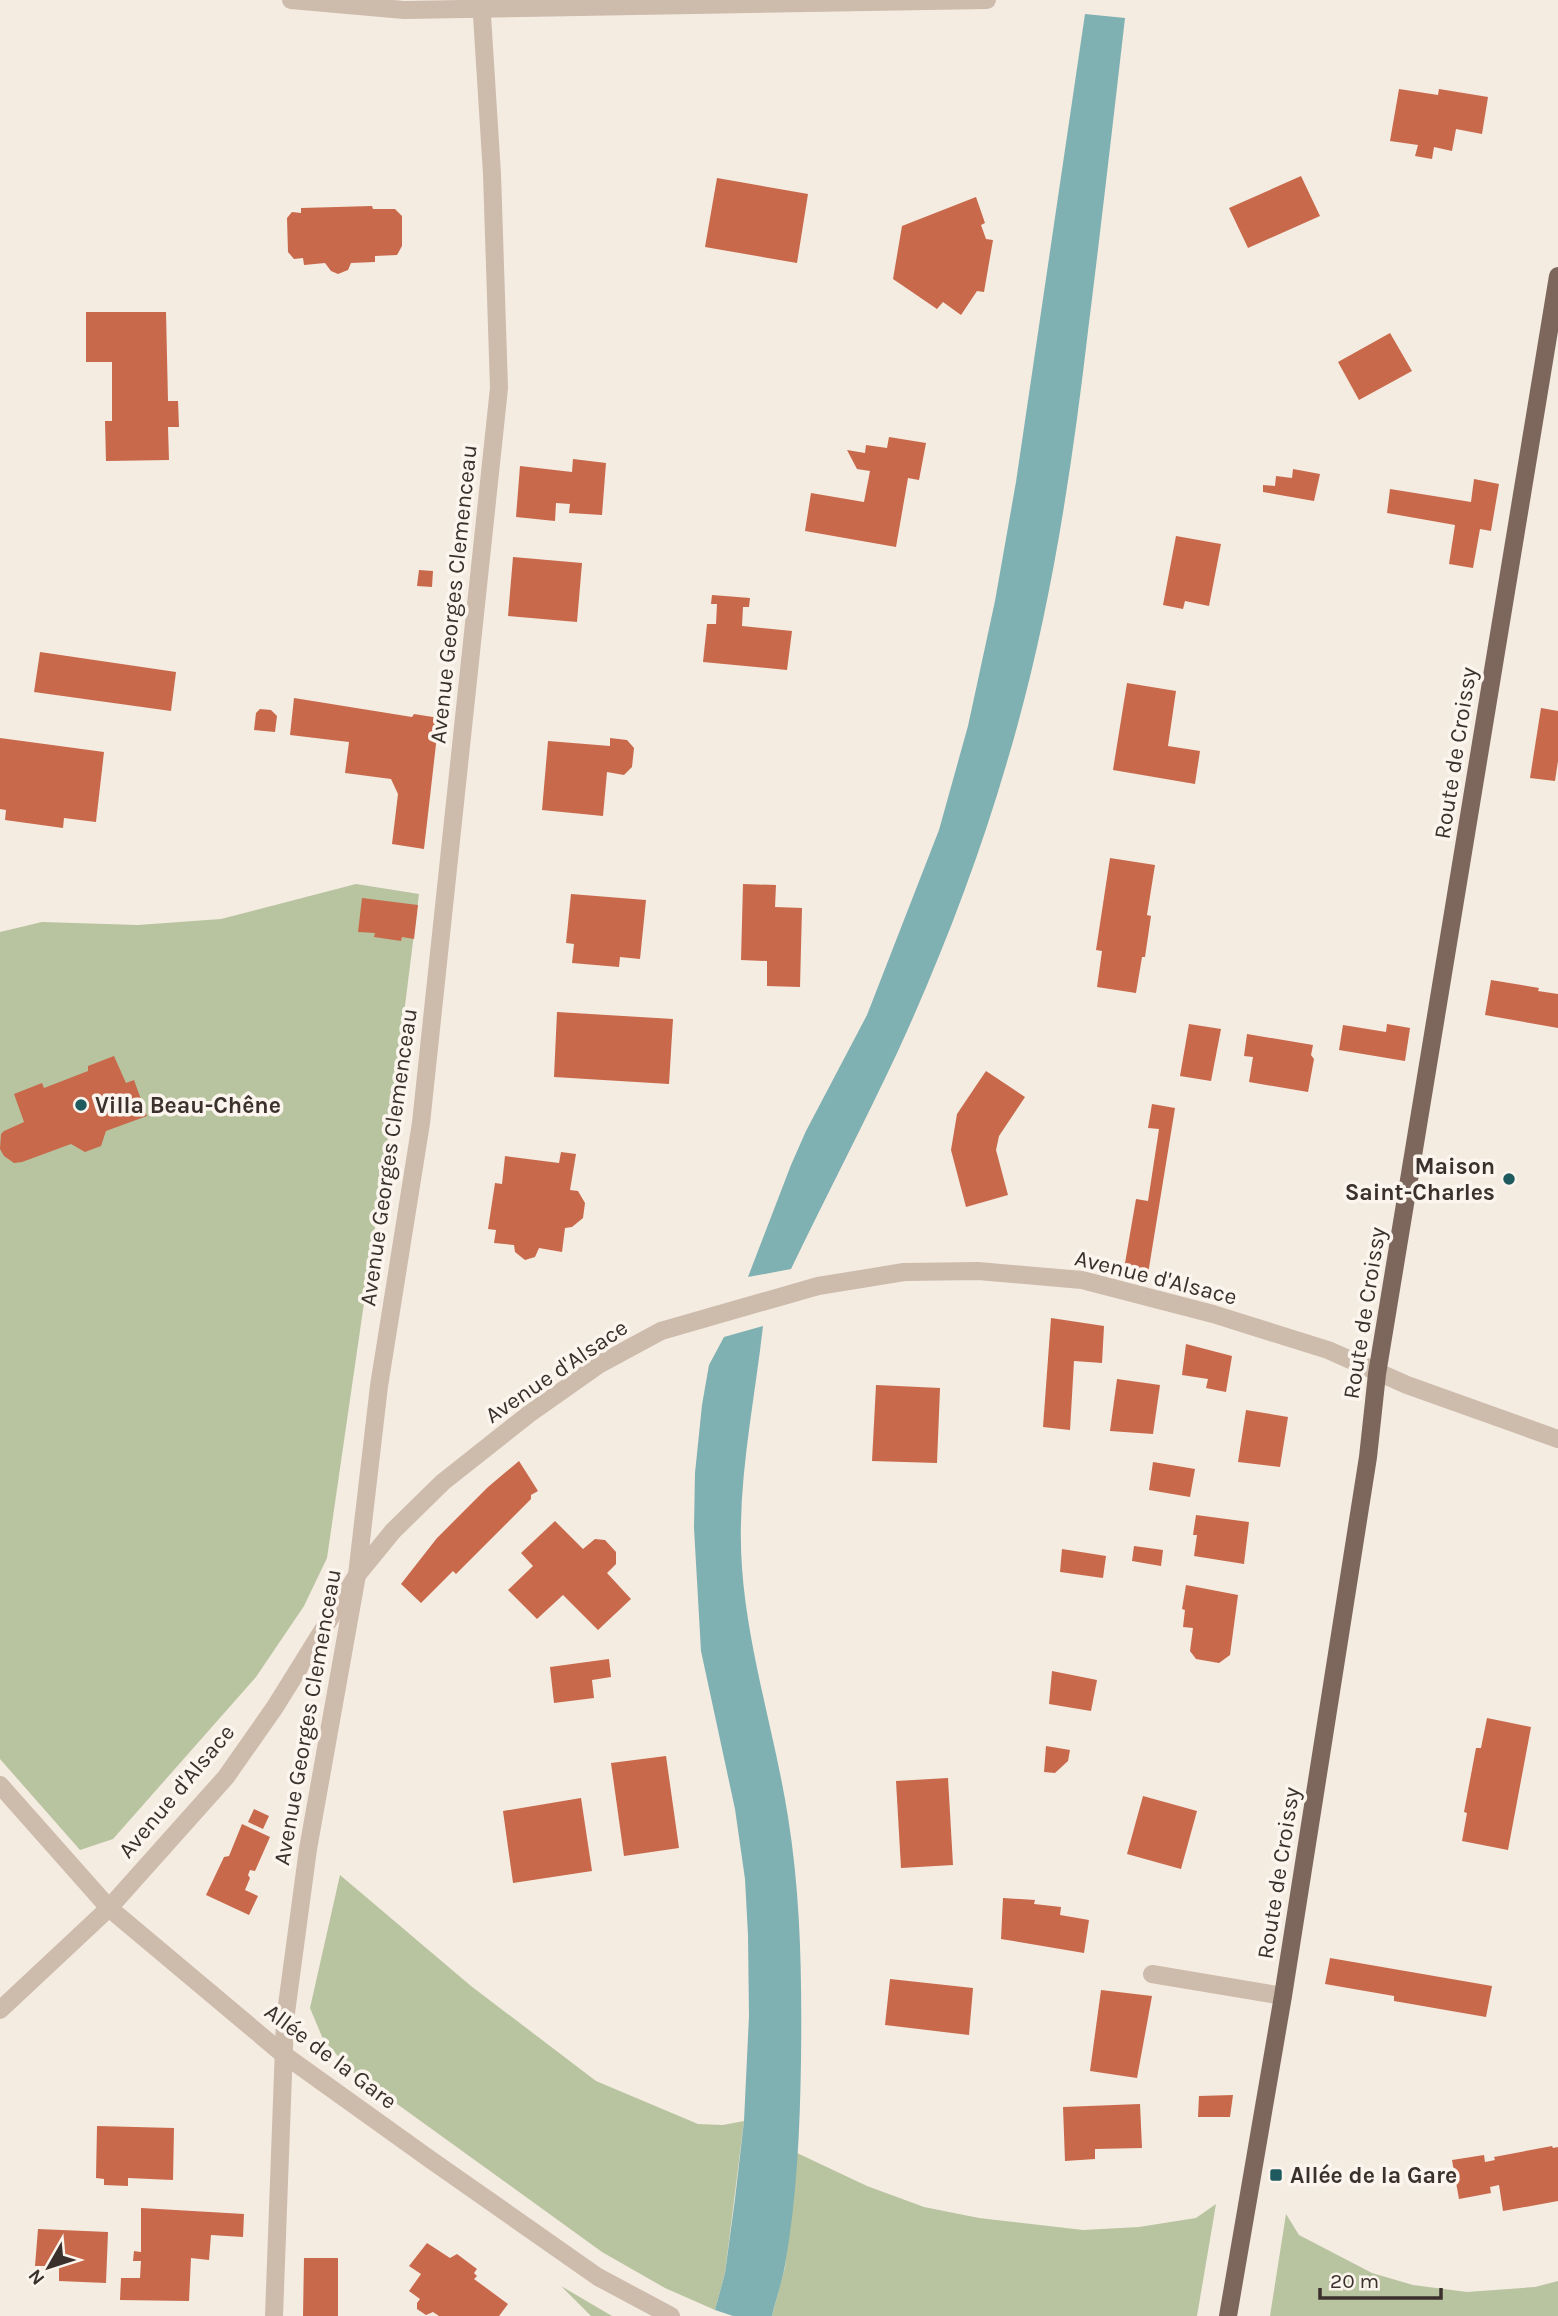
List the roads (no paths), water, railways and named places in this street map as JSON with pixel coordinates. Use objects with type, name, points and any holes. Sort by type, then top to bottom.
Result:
[{"type":"main road","name":"Route de Croissy","points":[[1228,2316],[1283,1996],[1368,1457],[1377,1374],[1558,276]]},
{"type":"street","points":[[291,0],[404,10],[481,5],[987,0]]},
{"type":"street","name":"Avenue Georges Clemenceau","points":[[274,2316],[285,2020],[308,1849],[357,1575],[379,1385],[421,1123],[499,388],[492,174],[481,5]]},
{"type":"street","name":"Avenue d'Alsace","points":[[0,2010],[108,1908],[226,1777],[275,1707],[357,1575],[393,1531],[443,1482],[529,1414],[600,1364],[661,1331],[818,1286],[904,1272],[978,1271],[1082,1280],[1213,1314],[1328,1350],[1377,1374],[1558,1439]]},
{"type":"street","name":"Allée de la Gare","points":[[0,1785],[108,1908],[283,2054],[598,2277],[671,2316]]},
{"type":"street","points":[[1152,1974],[1283,1996]]},
{"type":"water","points":[[1085,14],[1125,18],[1066,494],[1047,602],[1022,709],[996,799],[958,908],[885,1078],[791,1269],[748,1277],[806,1131],[867,1015],[939,830],[968,726],[995,601],[1016,482]]},
{"type":"water","points":[[763,1326],[741,1507],[742,1568],[750,1631],[783,1786],[796,1878],[801,1968],[800,2111],[789,2240],[772,2316],[733,2316],[715,2310],[725,2273],[744,2121],[749,2016],[748,1935],[745,1879],[735,1809],[701,1651],[694,1528],[695,1473],[709,1365],[724,1337]]},
{"type":"place","name":"Villa Beau-Chêne","points":[[81,1105]]},
{"type":"place","name":"Maison Saint-Charles","points":[[1509,1179]]},
{"type":"place","name":"Allée de la Gare","points":[[1276,2175]]}]
